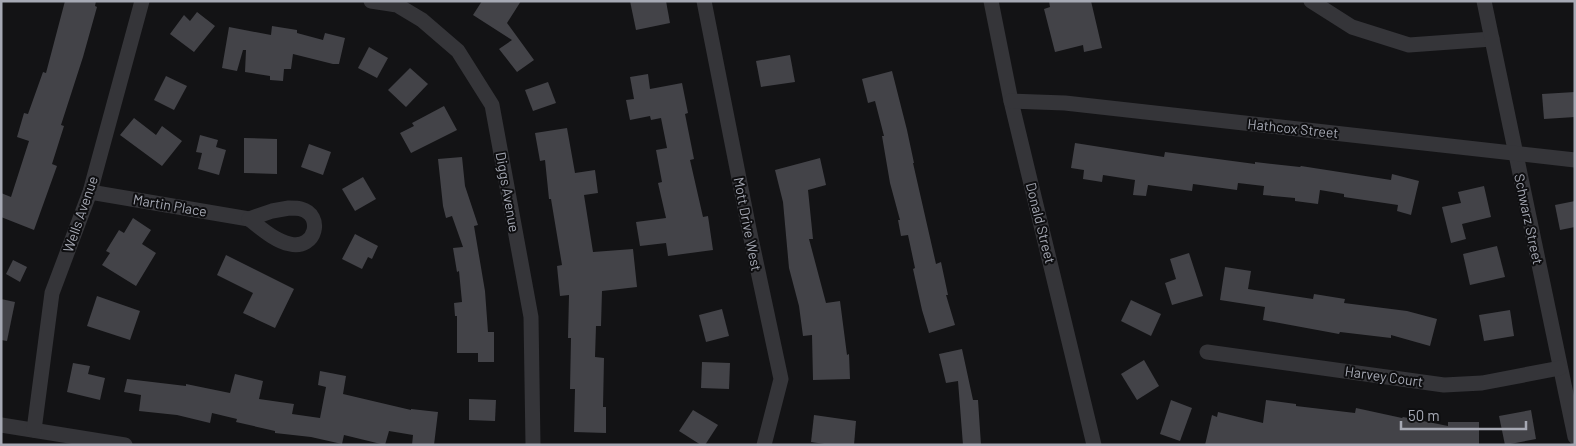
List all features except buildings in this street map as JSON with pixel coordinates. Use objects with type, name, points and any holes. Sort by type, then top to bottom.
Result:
[{"type":"street","name":"Wells Avenue","points":[[34,430],[52,293],[90,192],[142,1]]},
{"type":"street","name":"Diggs Avenue","points":[[371,1],[397,5],[422,20],[458,51],[492,105],[531,317],[532,445]]},
{"type":"street","name":"Mott Drive West","points":[[704,1],[781,379],[764,445]]},
{"type":"street","name":"Donald Street","points":[[991,1],[1012,101],[1094,445]]},
{"type":"street","points":[[1311,1],[1352,27],[1409,45],[1492,39]]},
{"type":"street","name":"Schwarz Street","points":[[1484,1],[1575,438]]},
{"type":"street","name":"Hathcox Street","points":[[1012,101],[1075,104],[1575,160]]},
{"type":"street","name":"Martin Place","points":[[90,192],[249,219]]},
{"type":"street","name":"Harvey Court","points":[[1207,352],[1444,385],[1482,383],[1560,368]]},
{"type":"street","points":[[1,426],[125,445]]}]
